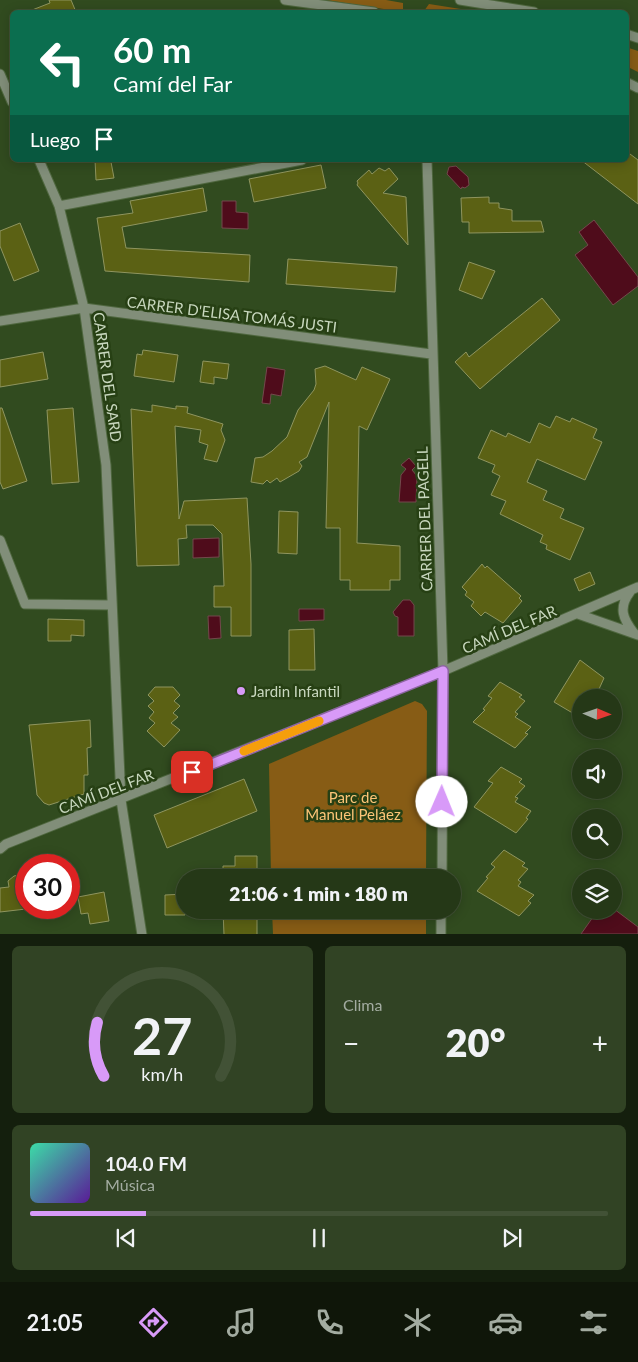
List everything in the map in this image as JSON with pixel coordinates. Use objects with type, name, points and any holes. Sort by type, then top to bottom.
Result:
[{"type":"street","points":[[285,0],[359,10]]},
{"type":"street","points":[[460,0],[522,10]]},
{"type":"street","points":[[0,74],[10,97]]},
{"type":"street","name":"CARRER DEL SARD","points":[[39,162],[59,206],[84,308],[106,465],[120,800],[142,934]]},
{"type":"street","points":[[59,206],[291,162]]},
{"type":"street","name":"CARRER DEL PAGELL","points":[[427,162],[431,354],[443,671],[442,869]]},
{"type":"street","name":"CARRER D'ELISA TOMÁS JUSTI","points":[[0,321],[84,308],[431,354]]},
{"type":"street","points":[[0,540],[25,604],[112,605]]},
{"type":"street","points":[[635,589],[624,601],[622,612],[625,622],[636,634]]},
{"type":"street","name":"CAMÍ DEL FAR","points":[[0,849],[6,844],[443,671],[635,589]]},
{"type":"street","points":[[578,614],[636,634]]},
{"type":"street","points":[[441,919],[441,934]]},
{"type":"green space","points":[[326,0],[386,0],[403,3],[403,10],[390,10]]},
{"type":"green space","points":[[429,4],[467,10],[425,10]]},
{"type":"green space","points":[[629,48],[638,51],[638,72],[629,68]]},
{"type":"green space","name":"Parc de Manuel Peláez","points":[[415,701],[422,704],[427,711],[426,869],[271,869],[269,764]]},
{"type":"green space","points":[[272,919],[426,919],[426,934],[273,934]]},
{"type":"shaded area","points":[[456,166],[468,177],[469,185],[465,188],[462,187],[461,189],[447,174],[449,167]]},
{"type":"shaded area","points":[[222,201],[236,201],[236,212],[248,213],[248,229],[222,228]]},
{"type":"shaded area","points":[[594,220],[638,277],[638,286],[613,305],[575,255],[588,245],[579,232]]},
{"type":"shaded area","points":[[267,367],[285,370],[281,396],[271,394],[270,404],[262,403]]},
{"type":"shaded area","points":[[409,458],[416,466],[412,470],[417,476],[416,502],[399,502],[401,475],[406,469],[401,465]]},
{"type":"shaded area","points":[[219,538],[219,557],[193,558],[193,539]]},
{"type":"shaded area","points":[[403,600],[410,600],[414,605],[414,636],[398,636],[398,617],[393,612]]},
{"type":"shaded area","points":[[299,609],[324,609],[324,620],[299,621]]},
{"type":"shaded area","points":[[208,616],[220,616],[221,638],[209,639]]},
{"type":"shaded area","points":[[622,915],[638,927],[638,934],[581,934],[592,919],[622,919]]},
{"type":"building","points":[[49,0],[71,0],[75,10],[32,10],[50,3]]},
{"type":"building","points":[[629,153],[638,160],[638,204],[584,162],[629,162]]},
{"type":"building","points":[[95,162],[111,162],[114,178],[96,180]]},
{"type":"building","points":[[321,165],[326,188],[254,202],[249,179]]},
{"type":"building","points":[[379,168],[385,171],[389,168],[398,179],[383,193],[406,197],[408,245],[357,185],[357,181],[369,170],[372,174]]},
{"type":"building","points":[[203,188],[207,211],[122,227],[126,248],[250,255],[249,282],[105,271],[97,218],[133,213],[130,201]]},
{"type":"building","points":[[489,197],[489,203],[499,203],[499,208],[512,210],[512,221],[541,221],[544,232],[469,233],[469,222],[462,222],[461,198]]},
{"type":"building","points":[[20,223],[39,271],[14,281],[0,246],[0,231]]},
{"type":"building","points":[[288,259],[397,267],[395,292],[286,284]]},
{"type":"building","points":[[469,262],[495,271],[482,299],[459,290]]},
{"type":"building","points":[[542,298],[560,320],[480,389],[455,362],[466,352],[469,357]]},
{"type":"building","points":[[143,350],[178,355],[174,382],[134,376],[137,354],[142,355]]},
{"type":"building","points":[[43,352],[48,379],[0,387],[0,360]]},
{"type":"building","points":[[203,361],[229,364],[227,379],[214,377],[214,384],[200,382]]},
{"type":"building","points":[[325,366],[356,380],[362,367],[390,379],[367,430],[359,426],[357,543],[400,546],[400,580],[390,580],[390,590],[350,590],[350,580],[340,580],[340,528],[326,528],[329,402],[307,457],[299,462],[302,466],[299,471],[280,482],[277,478],[270,483],[267,480],[263,484],[251,482],[255,458],[263,457],[287,437],[298,410],[314,390],[316,384],[315,369]]},
{"type":"building","points":[[152,405],[176,409],[176,406],[188,407],[187,413],[223,424],[221,430],[225,440],[217,462],[204,459],[208,445],[199,442],[201,430],[175,426],[179,519],[184,501],[247,498],[251,564],[251,636],[231,636],[231,607],[214,607],[214,586],[224,586],[222,534],[213,525],[186,525],[187,538],[178,539],[179,565],[137,566],[131,409],[152,412]]},
{"type":"building","points":[[0,408],[2,408],[27,481],[3,489],[0,482]]},
{"type":"building","points":[[73,408],[79,482],[52,484],[47,410]]},
{"type":"building","points":[[556,416],[570,422],[572,418],[597,429],[593,438],[602,442],[585,480],[537,459],[527,482],[547,491],[543,500],[564,509],[560,518],[584,528],[570,560],[546,549],[547,545],[540,542],[543,535],[500,514],[506,501],[491,495],[500,476],[492,472],[495,465],[478,458],[491,430],[506,437],[508,433],[530,443],[539,423],[550,428]]},
{"type":"building","points":[[279,511],[298,512],[297,554],[278,553]]},
{"type":"building","points":[[482,564],[485,568],[487,566],[521,596],[519,598],[522,601],[503,623],[485,612],[481,616],[471,606],[474,602],[465,595],[467,592],[462,587]]},
{"type":"building","points":[[590,572],[595,584],[579,591],[574,579]]},
{"type":"building","points":[[48,619],[84,620],[84,636],[71,635],[71,641],[48,641]]},
{"type":"building","points":[[314,629],[315,670],[289,670],[289,630]]},
{"type":"building","points":[[580,660],[604,678],[599,689],[572,689],[572,713],[554,702]]},
{"type":"building","points":[[500,682],[522,695],[519,697],[525,701],[515,712],[518,714],[515,717],[531,727],[525,733],[528,734],[515,748],[473,722],[485,710],[483,709],[492,698],[488,696]]},
{"type":"building","points":[[155,687],[173,687],[180,695],[174,701],[180,706],[173,713],[178,717],[171,723],[180,730],[164,747],[147,731],[155,723],[149,718],[154,712],[148,706],[154,701],[148,695]]},
{"type":"building","points":[[90,720],[91,747],[87,748],[88,775],[84,775],[84,794],[49,805],[44,803],[37,795],[29,725]]},
{"type":"building","points":[[501,767],[522,779],[519,782],[525,786],[515,797],[518,798],[515,802],[531,811],[526,818],[528,819],[516,833],[474,807],[493,783],[488,781]]},
{"type":"building","points":[[244,779],[257,811],[167,848],[154,815]]},
{"type":"building","points":[[504,850],[525,863],[522,866],[528,869],[518,880],[521,882],[518,886],[534,895],[528,901],[531,903],[519,916],[477,891],[495,867],[491,864]]},
{"type":"building","points":[[235,856],[257,856],[257,869],[223,869],[223,866],[235,866]]},
{"type":"building","points":[[14,876],[15,910],[0,912],[0,888],[9,887],[8,881]]},
{"type":"building","points":[[104,892],[109,921],[90,924],[88,913],[81,914],[80,897]]},
{"type":"building","points":[[176,894],[176,915],[165,915],[165,895]]},
{"type":"building","points":[[223,919],[257,919],[257,934],[224,934]]},
{"type":"slow traffic","points":[[244,751],[319,721]]},
{"type":"place","name":"Jardin Infantil","points":[[241,691]]},
{"type":"route","points":[[192,772],[443,671],[442,802]]}]
